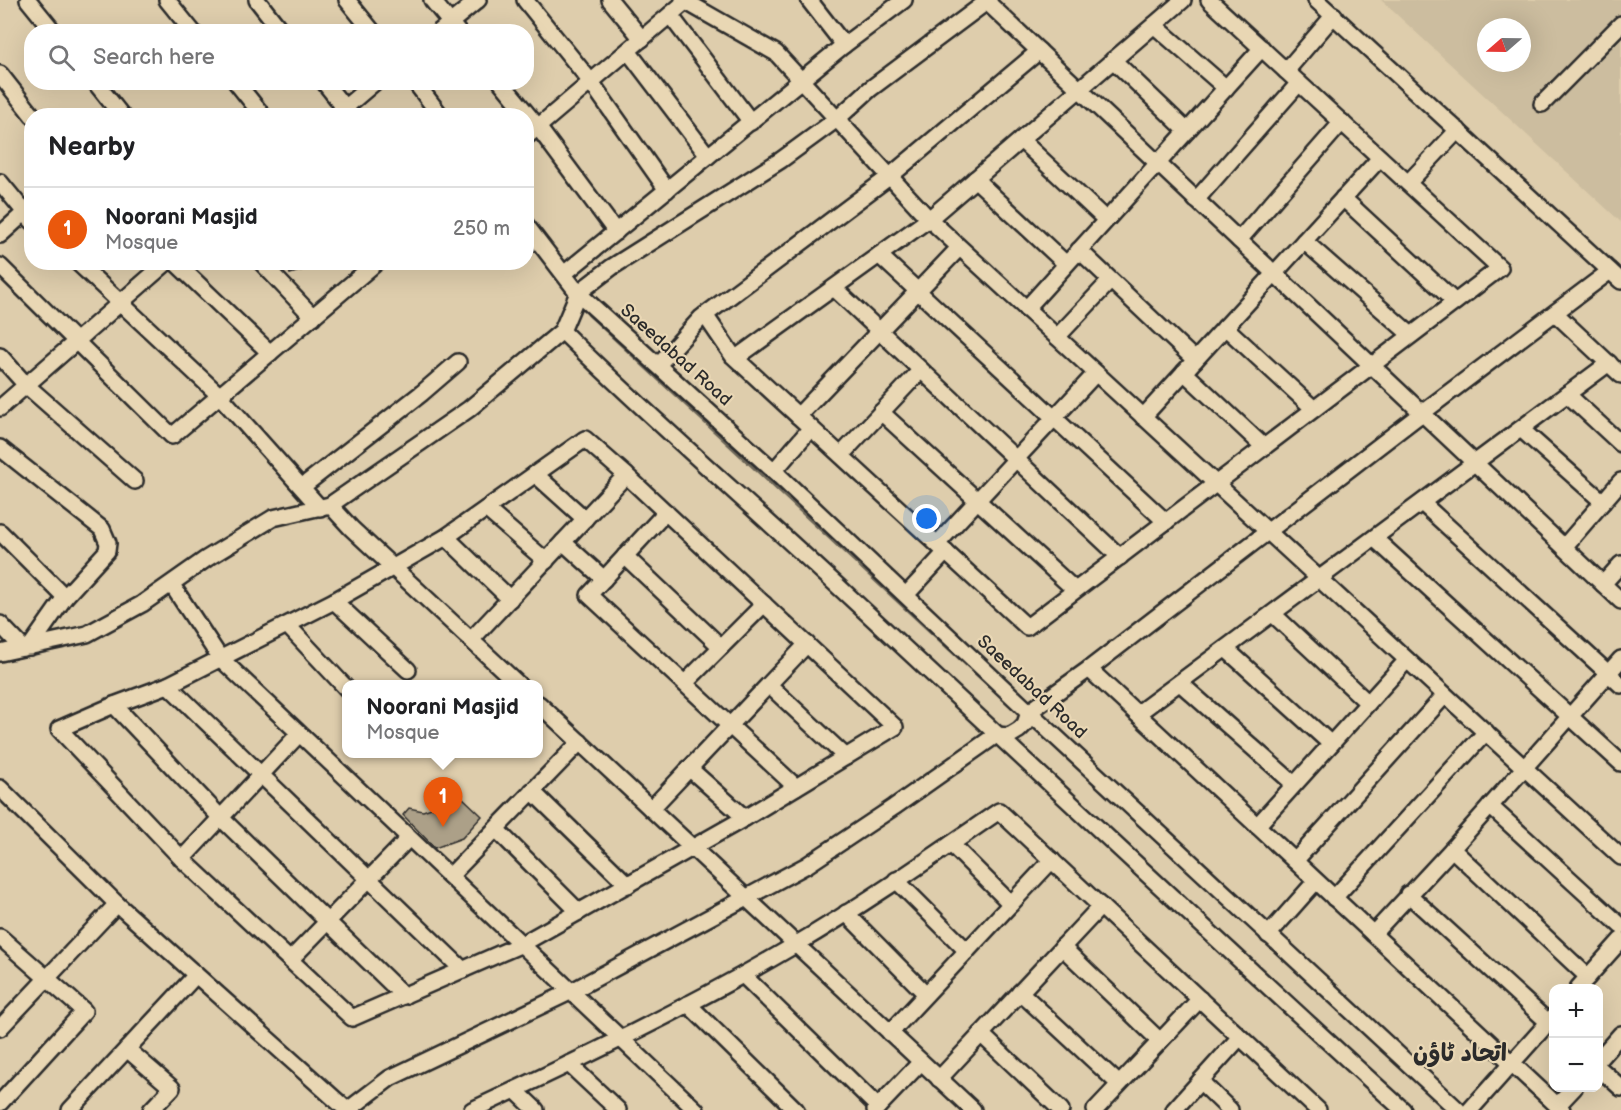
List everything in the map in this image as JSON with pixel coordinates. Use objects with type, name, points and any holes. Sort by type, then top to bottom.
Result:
[{"type":"street","points":[[28,0],[48,24]]},
{"type":"street","points":[[167,0],[187,24]]},
{"type":"street","points":[[257,0],[276,24]]},
{"type":"street","points":[[347,0],[366,24]]},
{"type":"street","points":[[432,0],[447,24]]},
{"type":"street","points":[[453,24],[478,0]]},
{"type":"street","points":[[525,0],[591,82],[667,190]]},
{"type":"street","points":[[610,0],[642,39]]},
{"type":"street","points":[[809,0],[844,45]]},
{"type":"street","points":[[565,273],[802,80],[887,5],[904,0]]},
{"type":"street","points":[[736,358],[929,219],[1183,0]]},
{"type":"street","points":[[705,315],[736,358],[1027,627],[1500,268],[1209,0]]},
{"type":"street","points":[[0,788],[117,904],[347,1110],[390,1078],[572,992],[807,865],[996,735],[1009,736],[1019,730],[1025,724],[1029,712],[1089,669],[1422,413],[1555,313],[1616,276],[1316,0]]},
{"type":"street","points":[[534,130],[684,1],[776,53],[889,177],[959,248],[1621,856]]},
{"type":"street","points":[[0,653],[87,634],[142,604],[206,559],[273,518],[325,506],[469,409],[562,331],[578,293],[612,267],[781,160],[837,119],[870,89],[988,1],[1621,601]]},
{"type":"street","points":[[670,15],[751,122]]},
{"type":"street","points":[[1286,71],[1334,15]]},
{"type":"street","points":[[1154,24],[1226,88]]},
{"type":"street","points":[[1542,104],[1621,24]]},
{"type":"street","points":[[1026,309],[1262,48]]},
{"type":"street","points":[[628,51],[708,156]]},
{"type":"street","points":[[658,365],[705,315],[889,177],[1040,51]]},
{"type":"street","points":[[1113,60],[1187,131]]},
{"type":"street","points":[[0,74],[27,108]]},
{"type":"street","points":[[1196,200],[1299,83]]},
{"type":"street","points":[[101,90],[116,108]]},
{"type":"street","points":[[242,90],[257,108]]},
{"type":"street","points":[[329,90],[341,108]]},
{"type":"street","points":[[349,108],[367,90]]},
{"type":"street","points":[[421,90],[435,108]]},
{"type":"street","points":[[506,90],[517,108]]},
{"type":"street","points":[[1239,240],[1342,122]]},
{"type":"street","points":[[1408,183],[1458,130]]},
{"type":"street","points":[[534,134],[616,232]]},
{"type":"street","points":[[1021,140],[1106,220]]},
{"type":"street","points":[[1143,417],[1380,158]]},
{"type":"street","points":[[975,179],[1066,264]]},
{"type":"street","points":[[0,182],[24,208]]},
{"type":"street","points":[[1343,198],[1455,302]]},
{"type":"street","points":[[0,235],[24,217]]},
{"type":"street","name":"Saeedabad Road","points":[[534,235],[578,293],[774,471],[1029,712],[1458,1110]]},
{"type":"street","points":[[1304,241],[1411,335]]},
{"type":"street","points":[[798,416],[959,248]]},
{"type":"street","points":[[1079,250],[1264,447]]},
{"type":"street","points":[[879,255],[1166,522]]},
{"type":"street","points":[[0,266],[172,436],[369,270]]},
{"type":"street","points":[[85,270],[220,396],[303,486],[514,680]]},
{"type":"street","points":[[0,408],[158,270]]},
{"type":"street","points":[[183,270],[270,353]]},
{"type":"street","points":[[269,270],[313,317]]},
{"type":"street","points":[[1057,337],[1110,281]]},
{"type":"street","points":[[834,288],[1120,557]]},
{"type":"street","points":[[1555,313],[1621,375]]},
{"type":"street","points":[[1225,327],[1314,409]]},
{"type":"street","points":[[562,331],[612,380],[852,599],[1239,961],[1404,1110]]},
{"type":"street","points":[[0,356],[26,385],[135,481]]},
{"type":"street","points":[[303,486],[458,362]]},
{"type":"street","points":[[1137,714],[1609,363]]},
{"type":"street","points":[[841,455],[921,370]]},
{"type":"street","points":[[906,595],[977,501],[1096,373]]},
{"type":"street","points":[[1568,394],[1621,444]]},
{"type":"street","points":[[881,412],[1075,590]]},
{"type":"street","points":[[774,471],[811,428]]},
{"type":"street","points":[[1521,429],[1603,502]]},
{"type":"street","points":[[585,439],[626,475],[895,727],[745,818],[522,944],[352,1018],[182,859],[59,729],[168,685],[334,602],[446,537],[585,439]]},
{"type":"street","points":[[0,448],[102,529],[108,543],[107,551],[65,597],[26,647]]},
{"type":"street","points":[[535,474],[585,519]]},
{"type":"street","points":[[471,640],[626,475]]},
{"type":"street","points":[[1564,547],[1621,481]]},
{"type":"street","points":[[1422,503],[1621,685]]},
{"type":"street","points":[[486,509],[546,561]]},
{"type":"street","points":[[666,512],[589,595],[796,787]]},
{"type":"street","points":[[0,532],[65,597]]},
{"type":"street","points":[[446,537],[510,599]]},
{"type":"street","points":[[1374,538],[1621,764]]},
{"type":"street","points":[[563,542],[604,579]]},
{"type":"street","points":[[625,556],[721,647]]},
{"type":"street","points":[[1603,584],[1621,564]]},
{"type":"street","points":[[172,585],[220,658],[696,1110]]},
{"type":"street","points":[[334,602],[408,670]]},
{"type":"street","points":[[685,684],[764,604]]},
{"type":"street","points":[[1273,614],[1368,703]]},
{"type":"street","points":[[0,624],[26,647]]},
{"type":"street","points":[[288,626],[342,684]]},
{"type":"street","points":[[651,809],[807,644]]},
{"type":"street","points":[[1226,649],[1331,744]]},
{"type":"street","points":[[1372,934],[1452,849],[1621,659]]},
{"type":"street","points":[[1257,826],[1407,660]]},
{"type":"street","points":[[1089,669],[1559,1108],[1571,1092]]},
{"type":"street","points":[[1180,683],[1294,784]]},
{"type":"street","points":[[168,685],[462,970]]},
{"type":"street","points":[[769,685],[846,757]]},
{"type":"street","points":[[1295,861],[1445,695]]},
{"type":"street","points":[[114,705],[221,818],[404,996]]},
{"type":"street","points":[[543,708],[973,1110]]},
{"type":"street","points":[[1334,898],[1486,732]]},
{"type":"street","points":[[182,859],[299,734]]},
{"type":"street","points":[[450,876],[580,742]]},
{"type":"street","points":[[690,768],[745,818]]},
{"type":"street","points":[[532,791],[628,885]]},
{"type":"street","points":[[1490,806],[1621,926]]},
{"type":"street","points":[[471,1110],[622,1039],[796,945],[999,811],[1318,1110]]},
{"type":"street","points":[[495,829],[579,912]]},
{"type":"street","points":[[291,960],[409,838]]},
{"type":"street","points":[[951,844],[1011,904]]},
{"type":"street","points":[[1452,849],[1583,983],[1621,940]]},
{"type":"street","points":[[890,1033],[1052,860]]},
{"type":"street","points":[[896,880],[967,951]]},
{"type":"street","points":[[1268,935],[1316,881]]},
{"type":"street","points":[[1408,894],[1549,1017]]},
{"type":"street","points":[[4,1017],[46,979],[117,904]]},
{"type":"street","points":[[939,1079],[1101,906]]},
{"type":"street","points":[[846,913],[926,994]]},
{"type":"street","points":[[0,937],[84,1011],[0,1103]]},
{"type":"street","points":[[1062,947],[1160,1041]]},
{"type":"street","points":[[70,1110],[196,975]]},
{"type":"street","points":[[743,975],[877,1109],[921,1062]]},
{"type":"street","points":[[1020,992],[1119,1084]]},
{"type":"street","points":[[1095,1110],[1200,999]]},
{"type":"street","points":[[688,1004],[796,1110]]},
{"type":"street","points":[[1470,1110],[1549,1021]]},
{"type":"street","points":[[981,1034],[1061,1110]]},
{"type":"street","points":[[1603,1055],[1621,1034]]},
{"type":"street","points":[[1174,1110],[1240,1037]]},
{"type":"street","points":[[127,1049],[172,1088],[151,1110]]},
{"type":"street","points":[[569,1064],[618,1110]]},
{"type":"street","points":[[1603,1071],[1621,1088]]},
{"type":"street","points":[[1200,1081],[1230,1110]]},
{"type":"street","points":[[515,1090],[536,1110]]},
{"type":"shaded area","points":[[1381,0],[1621,0],[1621,222]]},
{"type":"building","points":[[289,270],[303,270],[290,274]]},
{"type":"building","points":[[462,797],[482,816],[462,838],[435,848],[403,815],[409,808],[423,811]]},
{"type":"waterway","points":[[589,314],[989,685]]},
{"type":"waterway","points":[[1106,793],[1183,865]]},
{"type":"place","name":"Noorani Masjid","points":[[443,827]]},
{"type":"district","name":"اتحاد ٹاؤن","points":[[1460,1053]]}]
